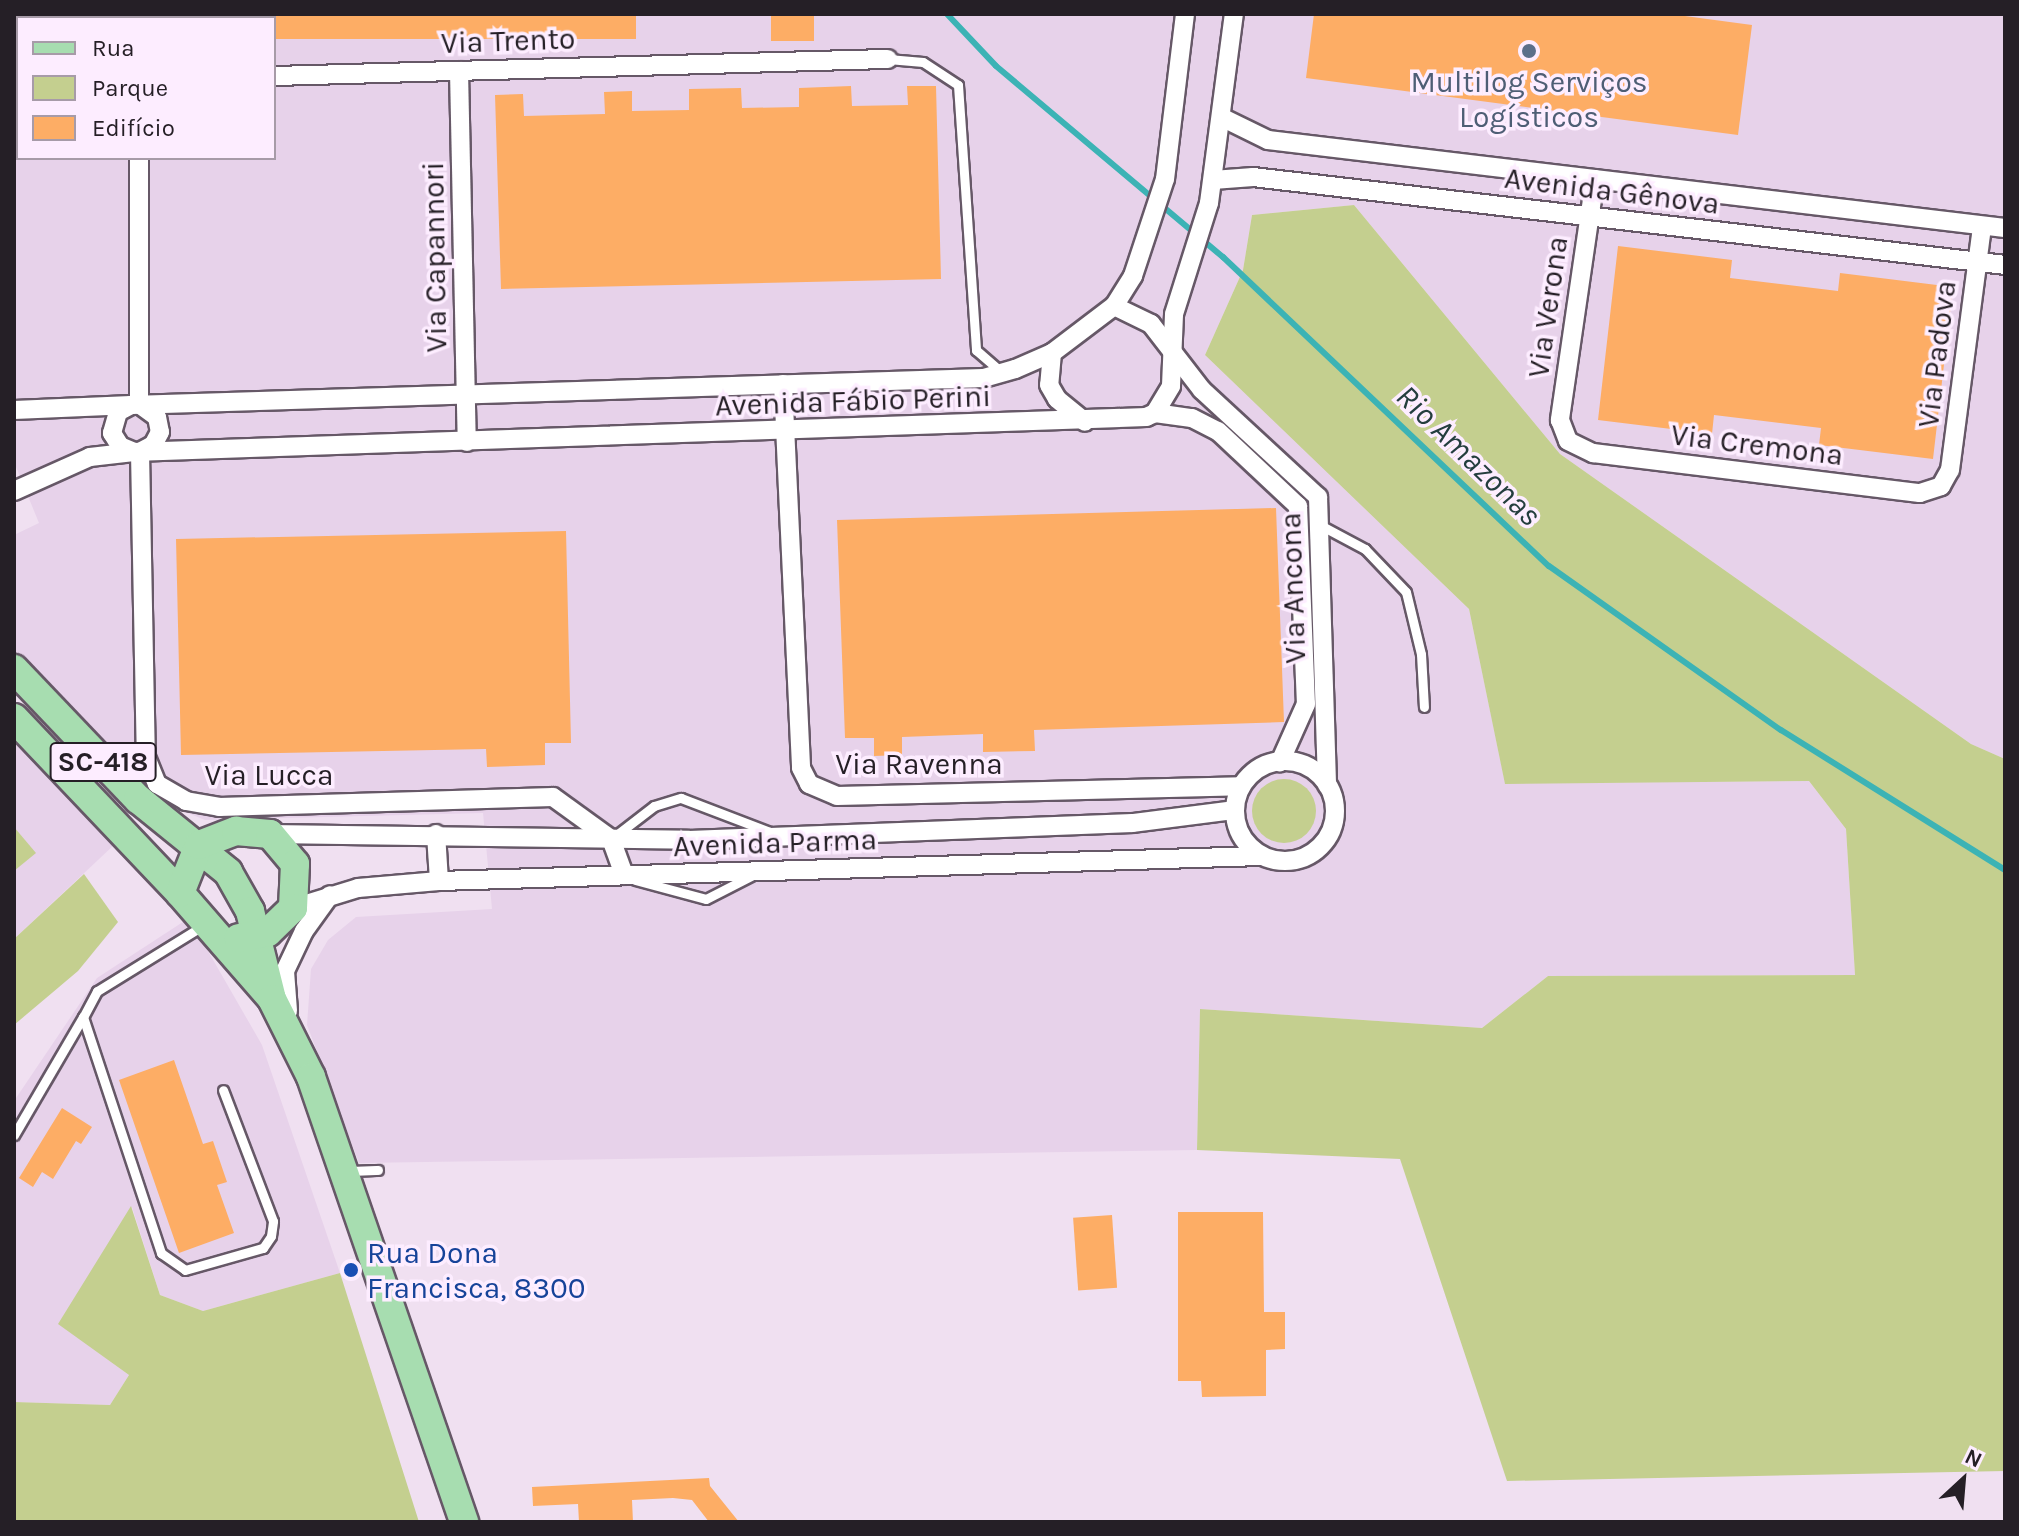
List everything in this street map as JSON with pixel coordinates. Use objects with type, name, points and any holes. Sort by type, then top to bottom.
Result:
[{"type":"main road","name":"SC-418","points":[[14,669],[138,799],[199,845],[239,889],[257,935],[272,999]]},
{"type":"main road","name":"SC-418","points":[[14,718],[180,893],[272,999]]},
{"type":"main road","points":[[180,893],[199,845],[236,831],[270,834],[295,864],[298,885],[293,908],[282,922],[257,935],[213,930]]},
{"type":"main road","points":[[272,999],[293,1037],[344,1171],[464,1522]]},
{"type":"street","name":"Avenida Fábio Perini","points":[[14,410],[783,384],[1002,373],[1052,353],[1114,306],[1138,266],[1157,213],[1165,179],[1185,14]]},
{"type":"street","points":[[1155,413],[1171,386],[1174,314],[1206,218],[1234,14]]},
{"type":"street","name":"Via Trento","points":[[276,76],[888,59]]},
{"type":"street","name":"Via Capannori","points":[[459,71],[467,442]]},
{"type":"street","name":"Avenida Gênova","points":[[1221,117],[1268,140],[2005,228]]},
{"type":"street","points":[[135,404],[139,160]]},
{"type":"street","name":"Avenida Gênova","points":[[1213,180],[1253,177],[2005,265]]},
{"type":"street","name":"Via Verona","points":[[1568,441],[1560,420],[1595,179]]},
{"type":"street","name":"Via Padova","points":[[1941,486],[1950,470],[1982,226]]},
{"type":"street","points":[[1114,306],[1151,324],[1173,354]]},
{"type":"street","points":[[1052,353],[1049,385],[1057,399],[1085,422]]},
{"type":"street","name":"Via Ancona","points":[[1173,354],[1202,390],[1314,492],[1320,525],[1327,785]]},
{"type":"street","name":"Via Ravenna","points":[[783,384],[801,768],[809,784],[837,796],[1241,786]]},
{"type":"street","points":[[135,404],[157,417],[160,432],[153,445],[137,452],[120,446],[112,433],[118,412],[135,404]]},
{"type":"street","name":"Avenida Fábio Perini","points":[[14,491],[90,457],[137,452],[1085,422],[1136,420],[1155,413]]},
{"type":"street","name":"Via Ancona","points":[[1155,413],[1192,418],[1218,431],[1298,506],[1306,704],[1280,762]]},
{"type":"street","name":"Via Cremona","points":[[1568,441],[1609,455],[1920,493],[1941,486]]},
{"type":"street","name":"Via Lucca","points":[[137,452],[146,757],[157,784],[186,801],[219,807],[553,797],[611,839]]},
{"type":"street","points":[[1280,762],[1307,767],[1327,785],[1335,812],[1332,827],[1317,850],[1290,861],[1262,856],[1241,837],[1234,810],[1241,786],[1258,770],[1280,762]]},
{"type":"street","name":"Avenida Parma","points":[[270,834],[436,834],[611,839],[780,837],[1133,823],[1234,810]]},
{"type":"street","points":[[436,834],[439,881]]},
{"type":"street","points":[[611,839],[624,875]]},
{"type":"street","name":"Avenida Parma","points":[[293,908],[330,895],[439,881],[1262,856]]},
{"type":"street","points":[[293,1037],[285,971],[304,931],[330,895]]},
{"type":"lane","points":[[888,59],[923,62],[958,85],[976,350],[1002,373]]},
{"type":"lane","points":[[1320,525],[1365,549],[1406,592],[1421,654],[1424,707]]},
{"type":"lane","points":[[611,839],[654,806],[681,798],[780,837]]},
{"type":"lane","points":[[624,875],[673,894],[706,899],[759,871]]},
{"type":"lane","points":[[14,1135],[97,991],[213,930]]},
{"type":"lane","points":[[83,1017],[161,1253],[185,1270],[263,1248],[271,1236],[273,1221],[223,1090]]},
{"type":"lane","points":[[344,1171],[378,1170]]},
{"type":"shaded area","points":[[97,14],[2005,14],[2005,759],[1971,744],[1560,454],[1354,205],[1252,215],[1243,270],[1205,355],[1469,609],[1505,783],[1809,781],[1846,829],[1855,975],[1548,976],[1482,1028],[1200,1009],[1197,1150],[359,1163],[307,1025],[311,969],[328,940],[356,917],[492,909],[483,813],[205,820],[151,798],[14,655],[14,535],[39,523],[14,462],[14,57],[16,160],[276,160],[276,16]]},
{"type":"shaded area","points":[[14,740],[115,844],[14,939]]},
{"type":"shaded area","points":[[189,918],[262,1045],[340,1273],[203,1311],[160,1295],[132,1207],[59,1324],[129,1375],[110,1405],[14,1402],[14,1101],[97,978]]},
{"type":"green space","points":[[1354,205],[1560,454],[1971,744],[2005,759],[2005,1471],[1507,1481],[1400,1159],[1197,1150],[1200,1009],[1482,1028],[1548,976],[1855,975],[1846,829],[1809,781],[1505,784],[1469,609],[1205,355],[1243,270],[1252,215]]},
{"type":"green space","points":[[1278,779],[1290,779],[1307,788],[1314,799],[1314,823],[1307,834],[1290,843],[1278,843],[1266,838],[1257,829],[1252,817],[1252,805],[1257,793],[1266,784]]},
{"type":"green space","points":[[14,827],[36,853],[14,871]]},
{"type":"green space","points":[[84,874],[118,922],[78,971],[14,1025],[14,939]]},
{"type":"green space","points":[[131,1206],[160,1295],[203,1311],[340,1273],[419,1522],[14,1522],[14,1402],[110,1405],[129,1375],[58,1324]]},
{"type":"building","points":[[636,14],[636,39],[276,39],[274,16]]},
{"type":"building","points":[[771,14],[814,14],[814,41],[771,41]]},
{"type":"building","name":"Multilog Serviços Logísticos","points":[[1314,14],[1670,14],[1752,25],[1738,135],[1306,78]]},
{"type":"building","points":[[851,86],[852,106],[908,105],[907,86],[936,86],[941,279],[501,289],[495,95],[523,94],[524,116],[605,114],[604,92],[632,91],[632,111],[689,110],[689,89],[741,88],[742,108],[799,107],[799,88]]},
{"type":"building","points":[[1618,246],[1732,260],[1730,278],[1838,291],[1840,273],[1953,287],[1933,459],[1819,445],[1821,428],[1714,415],[1712,434],[1598,420]]},
{"type":"building","points":[[1276,508],[1284,722],[1034,730],[1035,751],[983,752],[983,734],[902,737],[902,755],[874,756],[874,738],[845,738],[837,520]]},
{"type":"building","points":[[566,531],[571,743],[545,743],[545,765],[487,767],[486,749],[181,755],[176,539]]},
{"type":"building","points":[[174,1060],[203,1144],[213,1141],[227,1182],[217,1185],[234,1233],[179,1253],[119,1080]]},
{"type":"building","points":[[62,1108],[92,1127],[81,1144],[76,1141],[53,1179],[42,1172],[33,1187],[19,1178]]},
{"type":"building","points":[[1178,1212],[1263,1212],[1264,1312],[1285,1312],[1285,1349],[1266,1350],[1266,1396],[1202,1397],[1201,1381],[1178,1381]]},
{"type":"building","points":[[1112,1215],[1117,1288],[1078,1291],[1073,1218]]},
{"type":"building","points":[[709,1478],[710,1486],[739,1522],[709,1522],[692,1500],[673,1498],[632,1500],[633,1522],[579,1522],[578,1504],[533,1506],[532,1487]]},
{"type":"waterway","name":"Rio Amazonas","points":[[947,14],[996,66],[1223,257],[1549,566],[1781,730],[2005,870]]},
{"type":"place","name":"Multilog Serviços Logísticos","points":[[1529,51]]},
{"type":"place","name":"Rua Dona Francisca, 8300","points":[[351,1270]]}]
